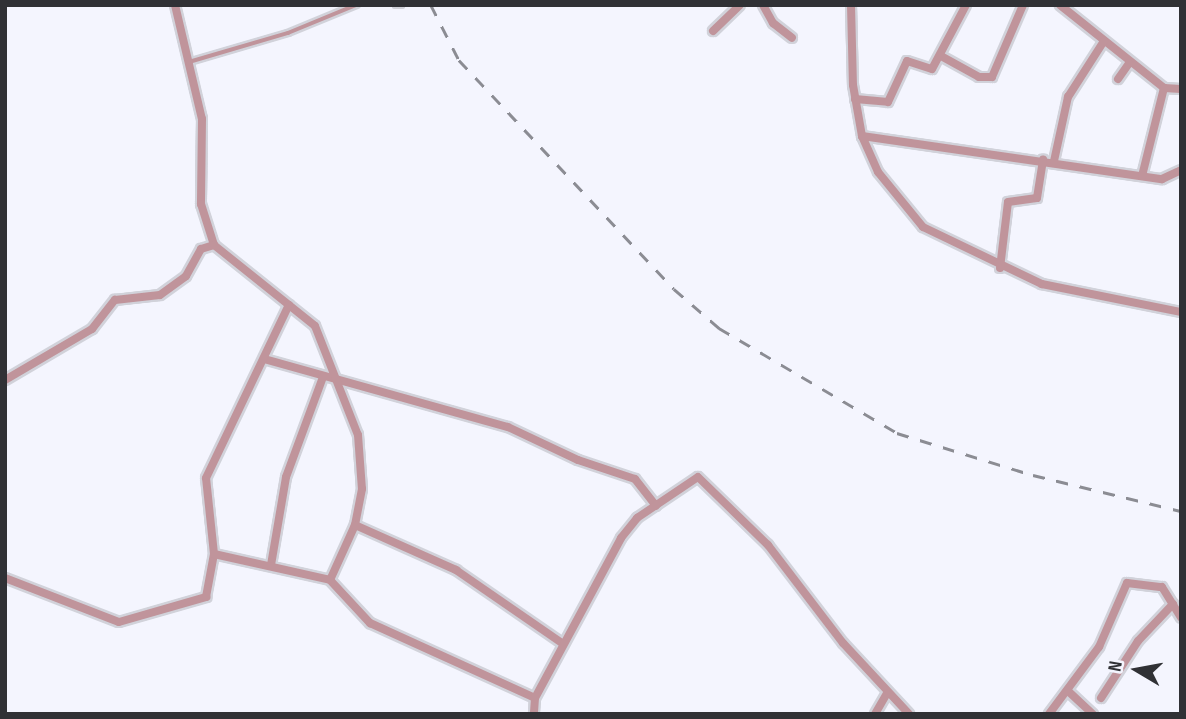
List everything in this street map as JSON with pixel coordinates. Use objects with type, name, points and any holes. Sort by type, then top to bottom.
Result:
[{"type":"street","points":[[175,5],[202,119],[201,204],[214,245],[315,326],[339,382],[362,451],[355,525],[330,580]]},
{"type":"street","points":[[713,31],[740,5]]},
{"type":"street","points":[[763,5],[773,23],[792,38]]},
{"type":"street","points":[[851,5],[855,99],[862,136],[878,172],[922,227],[1000,268],[1042,284],[1181,312]]},
{"type":"street","points":[[855,99],[888,102],[903,64],[914,61],[932,69],[941,57],[966,5]]},
{"type":"street","points":[[941,57],[979,77],[992,77],[1023,5]]},
{"type":"street","points":[[1060,5],[1129,63],[1164,88],[1181,89]]},
{"type":"street","points":[[1054,161],[1068,97],[1104,41]]},
{"type":"street","points":[[1118,79],[1129,63]]},
{"type":"street","points":[[1142,176],[1164,88]]},
{"type":"street","points":[[862,136],[1043,159],[1163,179],[1181,170]]},
{"type":"street","points":[[1000,268],[1008,202],[1037,198],[1043,159]]},
{"type":"street","points":[[5,380],[92,329],[115,300],[160,295],[186,276],[201,249],[214,245]]},
{"type":"street","points":[[5,578],[119,622],[206,597],[214,554],[206,478],[289,305]]},
{"type":"street","points":[[264,359],[508,428],[578,460],[635,478],[656,506]]},
{"type":"street","points":[[271,565],[286,477],[323,377]]},
{"type":"street","points":[[534,714],[535,698],[562,643],[621,538],[692,478],[704,479],[768,545],[887,693],[909,714]]},
{"type":"street","points":[[355,525],[456,570],[562,643]]},
{"type":"street","points":[[214,554],[330,580],[370,623],[535,698]]},
{"type":"street","points":[[1049,714],[1103,641],[1127,583],[1162,587],[1181,618]]},
{"type":"street","points":[[1101,698],[1138,640],[1173,604]]},
{"type":"street","points":[[1068,691],[1093,714]]},
{"type":"street","points":[[875,714],[887,693]]},
{"type":"lane","points":[[187,63],[288,33],[356,5]]},
{"type":"railway","points":[[431,5],[459,60],[674,289],[719,328],[897,433],[1033,475],[1181,511]]}]
